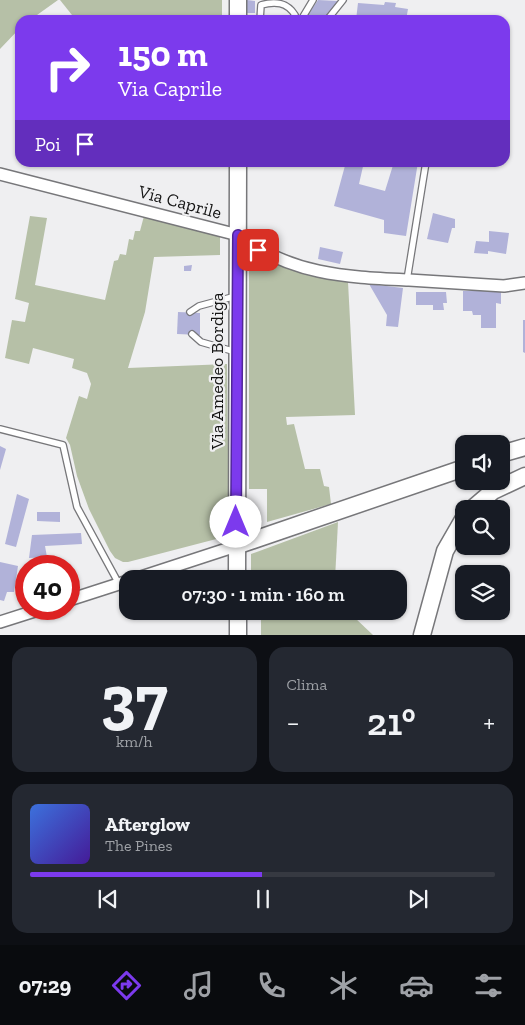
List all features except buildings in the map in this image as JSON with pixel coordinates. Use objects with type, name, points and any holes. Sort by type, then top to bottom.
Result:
[{"type":"street","points":[[238,0],[238,15]]},
{"type":"street","name":"Via Amedeo Bordiga","points":[[237,570],[238,167]]},
{"type":"street","name":"Via Caprile","points":[[0,174],[238,235],[258,250],[313,271],[349,278],[504,286],[525,283]]},
{"type":"street","points":[[510,451],[525,447]]},
{"type":"street","points":[[163,570],[455,471]]},
{"type":"street","points":[[483,500],[502,485],[525,476]]},
{"type":"street","points":[[422,635],[445,552],[455,534]]},
{"type":"street","points":[[80,596],[119,583]]},
{"type":"street","points":[[0,622],[15,617]]},
{"type":"street","points":[[238,620],[238,635]]},
{"type":"lane","points":[[304,15],[312,0]]},
{"type":"lane","points":[[332,15],[343,0]]},
{"type":"lane","points":[[260,15],[261,5],[272,2],[282,3],[292,10],[295,15]]},
{"type":"lane","points":[[407,280],[425,167]]},
{"type":"lane","points":[[190,312],[199,306],[238,295]]},
{"type":"lane","points":[[192,334],[201,342],[238,352]]},
{"type":"lane","points":[[0,429],[63,445],[77,507],[119,575]]},
{"type":"green space","points":[[0,0],[58,0],[37,15],[15,15],[15,33],[0,49]]},
{"type":"green space","points":[[60,0],[222,0],[222,15],[72,15]]},
{"type":"green space","points":[[30,216],[47,218],[35,285],[105,300],[114,261],[118,260],[120,254],[126,255],[129,239],[133,240],[135,231],[140,231],[144,216],[220,233],[220,255],[154,257],[145,312],[128,368],[227,364],[229,529],[224,537],[128,562],[115,558],[110,551],[89,509],[77,476],[70,445],[66,438],[79,396],[87,399],[91,384],[87,373],[72,368],[74,359],[33,348],[29,364],[5,358],[12,320],[25,322],[29,303],[15,299]]},
{"type":"green space","points":[[249,253],[287,268],[348,282],[355,415],[286,417],[287,425],[294,424],[305,469],[320,469],[324,486],[329,487],[331,504],[267,522],[267,489],[249,489]]},
{"type":"green space","points":[[338,522],[335,570],[251,570],[251,554]]},
{"type":"green space","points":[[261,620],[357,620],[373,635],[261,635]]},
{"type":"route","points":[[236,522],[238,235],[258,250]]}]
